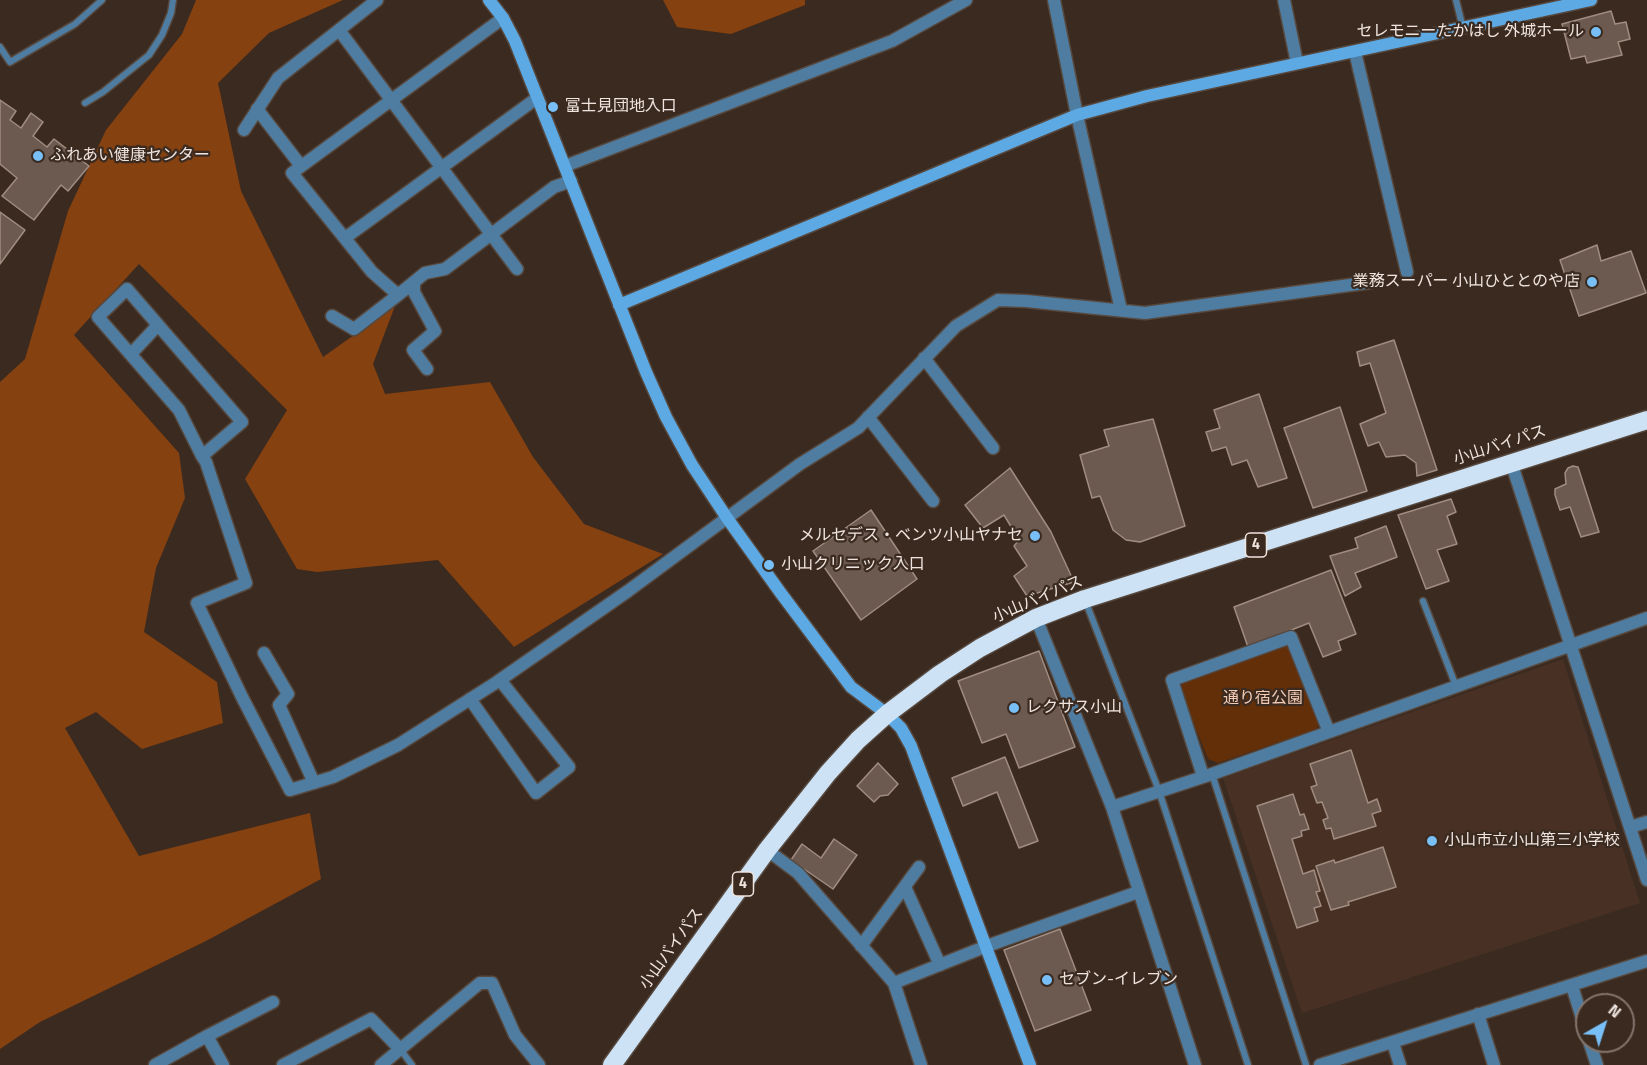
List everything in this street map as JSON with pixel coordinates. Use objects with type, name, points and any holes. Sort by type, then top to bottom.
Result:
[{"type":"highway","name":"小山バイパス","points":[[616,1064],[767,850],[828,773],[858,740],[887,714],[960,661],[1036,618],[1085,599],[1647,420]]},
{"type":"street","points":[[244,130],[278,78],[377,0]]},
{"type":"street","points":[[489,0],[503,18],[523,60],[619,305],[666,417],[692,465],[780,592],[852,687],[887,714],[901,728],[911,746],[1030,1065]]},
{"type":"street","points":[[565,166],[892,41],[966,0]]},
{"type":"street","points":[[1054,0],[1077,116],[1121,310]]},
{"type":"street","points":[[1284,0],[1298,63]]},
{"type":"street","points":[[619,305],[1077,116],[1147,96],[1592,0]]},
{"type":"street","points":[[398,295],[372,272],[292,173],[503,18]]},
{"type":"street","points":[[339,30],[517,269]]},
{"type":"street","points":[[1355,52],[1407,272]]},
{"type":"street","points":[[345,238],[537,98]]},
{"type":"street","points":[[257,109],[301,166]]},
{"type":"street","points":[[332,316],[354,329],[425,273],[446,269],[554,187],[571,181]]},
{"type":"street","points":[[414,282],[414,292],[435,331],[413,350],[428,369]]},
{"type":"street","points":[[202,456],[242,422],[127,289],[98,317],[179,410],[202,456],[246,583],[197,603],[290,790],[333,777],[398,745],[500,680],[628,591],[800,465],[858,428],[956,326],[998,300],[1144,313],[1372,282]]},
{"type":"street","points":[[131,354],[158,325]]},
{"type":"street","points":[[924,358],[993,448]]},
{"type":"street","points":[[868,417],[933,501]]},
{"type":"street","points":[[1511,462],[1647,880]]},
{"type":"street","points":[[1036,618],[1112,807],[1195,1065]]},
{"type":"street","points":[[1112,807],[1647,618]]},
{"type":"street","points":[[1207,775],[1172,680],[1291,637],[1329,732]]},
{"type":"street","points":[[264,653],[288,694],[279,705],[314,783]]},
{"type":"street","points":[[470,699],[536,793],[569,767],[500,680]]},
{"type":"street","points":[[1630,827],[1647,822]]},
{"type":"street","points":[[767,850],[798,873],[894,983],[920,1065]]},
{"type":"street","points":[[861,946],[919,867]]},
{"type":"street","points":[[905,887],[940,964]]},
{"type":"street","points":[[894,983],[987,946],[1138,892]]},
{"type":"street","points":[[1320,1065],[1647,961]]},
{"type":"street","points":[[381,1065],[480,983],[492,983],[515,1035],[539,1065]]},
{"type":"street","points":[[1572,986],[1575,996]]},
{"type":"street","points":[[155,1065],[273,1002]]},
{"type":"street","points":[[1478,1014],[1494,1065]]},
{"type":"street","points":[[283,1065],[371,1019],[400,1049]]},
{"type":"street","points":[[207,1036],[223,1065]]},
{"type":"street","points":[[1393,1043],[1400,1065]]},
{"type":"lane","points":[[0,47],[10,62],[75,24],[102,0]]},
{"type":"lane","points":[[85,103],[112,86],[149,55],[162,35],[171,13],[172,0]]},
{"type":"lane","points":[[1456,0],[1463,29]]},
{"type":"lane","points":[[1085,599],[1159,791],[1248,1065]]},
{"type":"lane","points":[[1423,601],[1456,687]]},
{"type":"lane","points":[[1207,775],[1306,1065]]},
{"type":"lane","points":[[400,1049],[412,1065]]},
{"type":"shaded area","points":[[196,0],[343,0],[269,33],[218,83],[241,191],[323,357],[395,306],[373,364],[385,394],[490,382],[533,457],[584,524],[663,554],[514,647],[438,560],[317,572],[297,569],[245,479],[287,410],[139,264],[74,335],[179,453],[185,498],[156,568],[144,632],[217,682],[223,723],[142,749],[96,712],[65,728],[139,856],[310,813],[321,879],[206,941],[40,1022],[0,1049],[0,382],[25,359],[68,211],[106,130],[182,34]]},
{"type":"shaded area","points":[[663,0],[805,0],[805,5],[731,34],[677,27]]},
{"type":"shaded area","name":"小山市立小山第三小学校","points":[[1563,659],[1640,903],[1302,1013],[1223,778]]},
{"type":"green space","name":"通り宿公園","points":[[1284,642],[1293,645],[1320,718],[1317,729],[1218,763],[1208,759],[1180,689],[1183,681]]},
{"type":"building","name":"セレモニーたかはし 外城ホール","points":[[1611,11],[1615,24],[1626,22],[1630,39],[1618,42],[1622,55],[1587,63],[1585,56],[1571,59],[1562,24]]},
{"type":"building","name":"ふれあい健康センター","points":[[0,100],[16,111],[10,120],[21,128],[31,113],[43,122],[33,136],[47,147],[54,139],[89,166],[68,191],[61,185],[34,220],[2,196],[17,178],[0,164]]},
{"type":"building","points":[[0,212],[25,230],[0,264]]},
{"type":"building","points":[[1597,245],[1601,261],[1631,251],[1646,293],[1579,316],[1560,260]]},
{"type":"building","points":[[1394,340],[1437,470],[1417,476],[1416,463],[1405,455],[1386,457],[1379,442],[1368,446],[1360,424],[1386,413],[1370,363],[1360,366],[1357,352]]},
{"type":"building","points":[[1259,394],[1287,478],[1258,487],[1247,460],[1232,465],[1226,447],[1212,451],[1206,432],[1220,428],[1214,410]]},
{"type":"building","points":[[1340,407],[1367,491],[1313,508],[1284,428]]},
{"type":"building","points":[[1153,419],[1185,526],[1140,542],[1126,540],[1113,530],[1100,496],[1092,498],[1080,455],[1109,446],[1104,430]]},
{"type":"building","points":[[1573,466],[1578,467],[1599,532],[1581,537],[1570,507],[1560,510],[1555,495],[1555,489],[1566,484],[1565,473]]},
{"type":"building","name":"メルセデス・ベンツ小山ヤナセ","points":[[1010,468],[1051,532],[1074,582],[1027,596],[1014,576],[1027,566],[1014,546],[1019,540],[1004,515],[983,528],[965,505]]},
{"type":"building","points":[[1451,499],[1456,512],[1447,516],[1457,544],[1437,550],[1449,581],[1426,589],[1398,515]]},
{"type":"building","points":[[871,510],[917,579],[861,620],[813,551]]},
{"type":"building","points":[[1386,526],[1397,557],[1355,573],[1361,587],[1345,596],[1330,556],[1358,548],[1355,538]]},
{"type":"building","points":[[1331,570],[1356,634],[1338,641],[1341,650],[1323,657],[1309,623],[1248,647],[1234,607]]},
{"type":"building","name":"レクサス小山","points":[[1039,651],[1075,747],[1019,768],[1006,734],[982,743],[958,681]]},
{"type":"building","points":[[1351,750],[1368,803],[1377,799],[1381,811],[1372,814],[1376,826],[1334,839],[1331,828],[1326,829],[1323,820],[1328,818],[1322,802],[1317,803],[1311,787],[1317,785],[1310,764]]},
{"type":"building","points":[[1005,757],[1038,841],[1019,848],[997,792],[963,806],[952,778]]},
{"type":"building","points":[[878,763],[898,784],[888,795],[880,796],[874,802],[857,786]]},
{"type":"building","points":[[1293,794],[1300,815],[1304,814],[1309,829],[1301,831],[1302,836],[1292,839],[1303,874],[1314,870],[1320,891],[1316,892],[1321,906],[1314,908],[1318,921],[1297,928],[1257,806]]},
{"type":"building","points":[[834,839],[857,855],[833,889],[791,860],[802,844],[821,858]]},
{"type":"building","points":[[1383,847],[1396,887],[1348,902],[1349,905],[1331,910],[1316,866],[1334,860],[1335,863]]},
{"type":"building","name":"セブン-イレブン","points":[[1060,929],[1091,1010],[1035,1031],[1004,950]]},
{"type":"place","name":"セレモニーたかはし 外城ホール","points":[[1596,32]]},
{"type":"place","name":"富士見団地入口","points":[[553,107]]},
{"type":"place","name":"ふれあい健康センター","points":[[38,156]]},
{"type":"place","name":"業務スーパー 小山ひととのや店","points":[[1592,282]]},
{"type":"place","name":"メルセデス・ベンツ小山ヤナセ","points":[[1035,536]]},
{"type":"place","name":"小山クリニック入口","points":[[769,565]]},
{"type":"place","name":"レクサス小山","points":[[1014,708]]},
{"type":"place","name":"小山市立小山第三小学校","points":[[1432,841]]},
{"type":"place","name":"セブン-イレブン","points":[[1047,980]]}]
